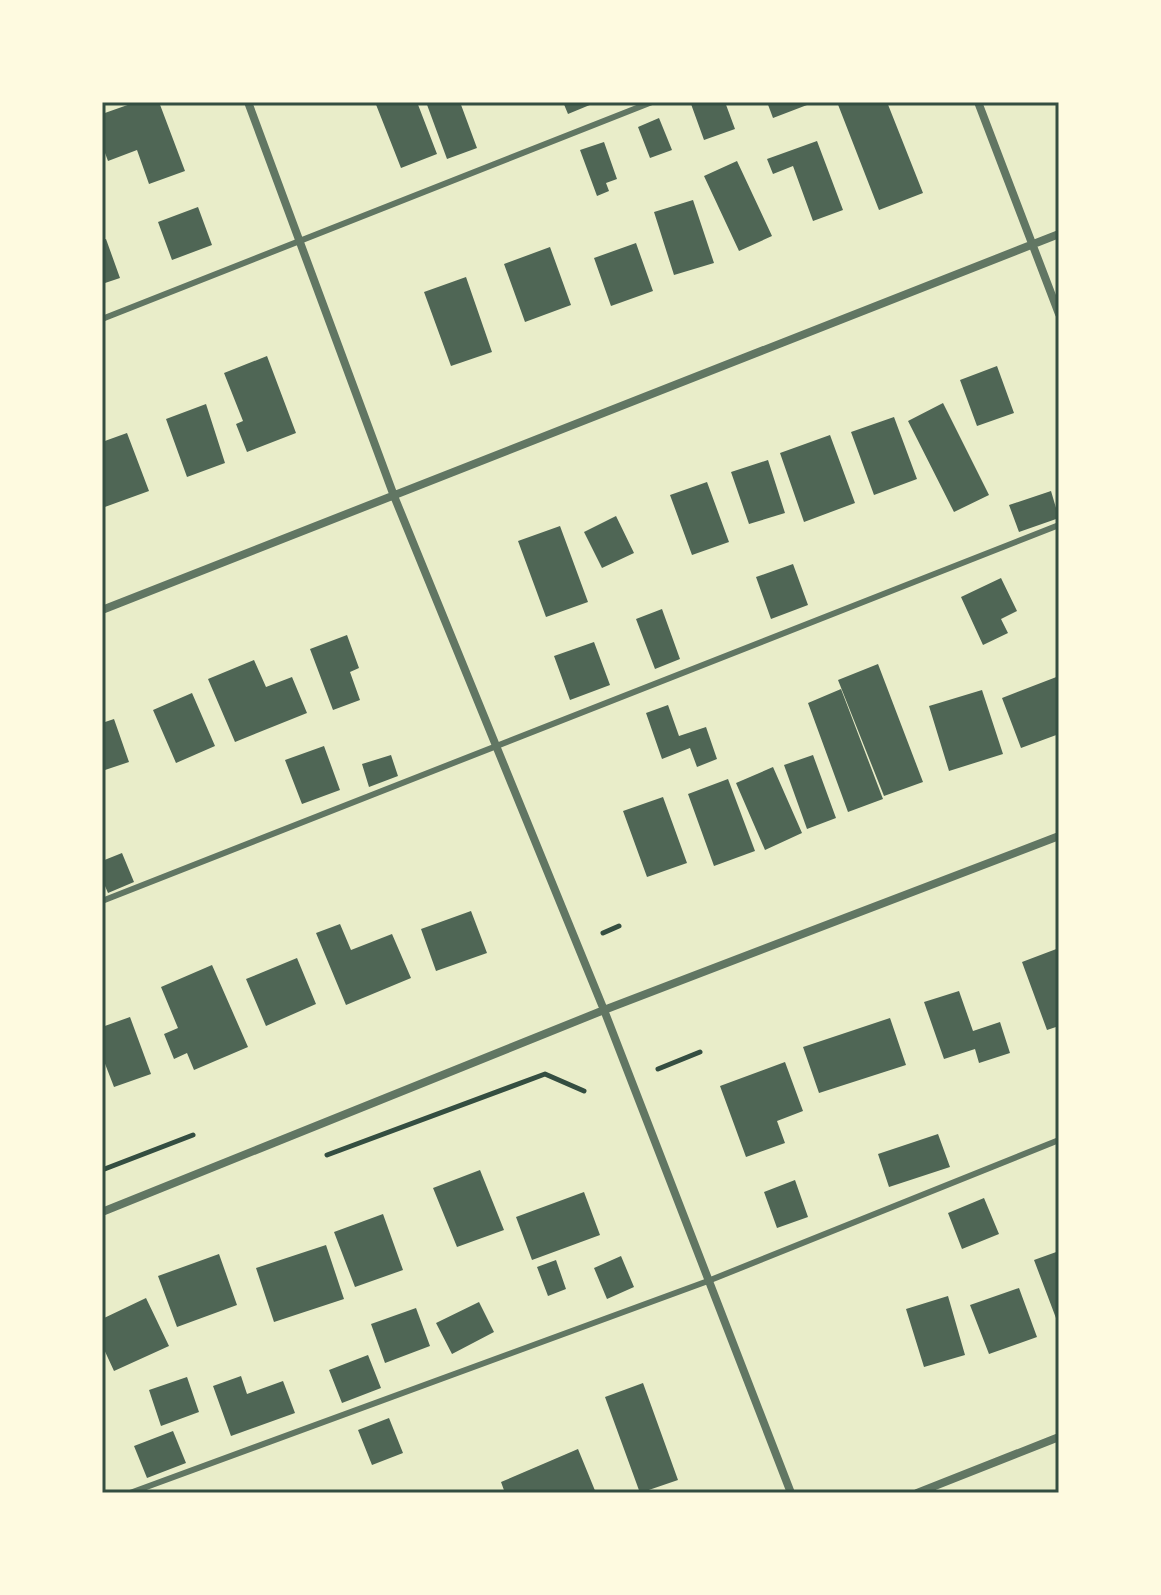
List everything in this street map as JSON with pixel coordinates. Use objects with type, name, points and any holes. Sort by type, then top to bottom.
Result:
[{"type":"street","points":[[248,102],[394,496],[604,1010],[791,1493]]},
{"type":"street","points":[[978,102],[1059,314]]},
{"type":"street","points":[[102,610],[1059,234]]},
{"type":"street","points":[[102,1212],[604,1010],[1059,836]]},
{"type":"street","points":[[917,1493],[1059,1437]]},
{"type":"lane","points":[[102,319],[652,102]]},
{"type":"lane","points":[[102,901],[1059,525]]},
{"type":"lane","points":[[130,1493],[708,1281],[1059,1140]]},
{"type":"path","points":[[603,933],[619,926]]},
{"type":"path","points":[[658,1069],[700,1052]]},
{"type":"path","points":[[327,1155],[545,1074],[584,1091]]},
{"type":"path","points":[[102,1170],[193,1135]]},
{"type":"building","points":[[136,102],[159,102],[185,171],[149,184],[137,150],[108,161],[102,145],[102,114]]},
{"type":"building","points":[[375,102],[417,102],[437,154],[401,168]]},
{"type":"building","points":[[426,102],[460,102],[477,148],[447,159]]},
{"type":"building","points":[[563,102],[597,102],[568,114]]},
{"type":"building","points":[[725,102],[735,129],[704,140],[691,104]]},
{"type":"building","points":[[767,102],[806,102],[807,105],[773,118]]},
{"type":"building","points":[[837,102],[887,102],[923,193],[879,210]]},
{"type":"building","points":[[659,118],[672,150],[650,158],[638,127]]},
{"type":"building","points":[[817,141],[843,210],[813,221],[793,166],[773,174],[767,159]]},
{"type":"building","points":[[604,142],[617,179],[606,183],[609,191],[597,196],[580,150]]},
{"type":"building","points":[[737,161],[772,236],[739,251],[704,176]]},
{"type":"building","points":[[693,200],[714,263],[674,275],[654,212]]},
{"type":"building","points":[[198,207],[212,245],[172,260],[158,222]]},
{"type":"building","points":[[106,239],[120,278],[102,284],[102,240]]},
{"type":"building","points":[[636,243],[653,291],[611,306],[594,258]]},
{"type":"building","points":[[550,247],[571,305],[525,322],[504,264]]},
{"type":"building","points":[[466,277],[492,352],[451,366],[424,292]]},
{"type":"building","points":[[267,356],[296,433],[247,452],[236,424],[243,421],[224,373]]},
{"type":"building","points":[[997,366],[1014,413],[977,426],[960,380]]},
{"type":"building","points":[[943,403],[989,495],[954,512],[908,421]]},
{"type":"building","points":[[206,404],[225,463],[187,477],[166,419]]},
{"type":"building","points":[[894,417],[917,479],[874,495],[851,432]]},
{"type":"building","points":[[127,433],[149,491],[102,508],[102,442]]},
{"type":"building","points":[[830,435],[855,503],[804,522],[780,453]]},
{"type":"building","points":[[768,460],[785,513],[749,524],[731,472]]},
{"type":"building","points":[[707,482],[729,542],[692,555],[670,495]]},
{"type":"building","points":[[1051,491],[1059,518],[1019,532],[1009,505]]},
{"type":"building","points":[[616,516],[634,553],[602,568],[584,532]]},
{"type":"building","points":[[560,526],[588,602],[546,617],[518,541]]},
{"type":"building","points":[[793,564],[808,605],[771,619],[756,577]]},
{"type":"building","points":[[1001,578],[1017,611],[1001,619],[1008,633],[983,645],[961,597]]},
{"type":"building","points":[[662,609],[680,659],[655,669],[636,619]]},
{"type":"building","points":[[347,635],[359,668],[350,672],[360,700],[333,710],[310,649]]},
{"type":"building","points":[[594,642],[610,685],[570,700],[554,656]]},
{"type":"building","points":[[254,660],[266,687],[292,677],[307,713],[235,742],[208,679]]},
{"type":"building","points":[[878,664],[923,782],[884,796],[838,680]]},
{"type":"building","points":[[1059,676],[1059,734],[1021,748],[1002,698]]},
{"type":"building","points":[[841,689],[883,799],[848,812],[808,703]]},
{"type":"building","points":[[982,690],[1003,754],[949,771],[929,706]]},
{"type":"building","points":[[192,693],[215,746],[176,763],[153,710]]},
{"type":"building","points":[[668,705],[679,736],[706,727],[717,759],[697,767],[690,748],[662,759],[646,713]]},
{"type":"building","points":[[114,719],[129,762],[102,771],[102,723]]},
{"type":"building","points":[[324,746],[340,790],[302,804],[285,760]]},
{"type":"building","points":[[391,755],[398,776],[369,787],[362,764]]},
{"type":"building","points":[[813,755],[836,818],[807,829],[784,765]]},
{"type":"building","points":[[773,767],[802,833],[765,850],[736,783]]},
{"type":"building","points":[[728,779],[755,851],[714,866],[688,794]]},
{"type":"building","points":[[663,797],[687,863],[647,877],[623,811]]},
{"type":"building","points":[[122,853],[134,882],[108,893],[102,879],[102,861]]},
{"type":"building","points":[[471,911],[487,953],[436,971],[421,929]]},
{"type":"building","points":[[340,924],[351,950],[392,934],[411,978],[346,1005],[316,933]]},
{"type":"building","points":[[1059,948],[1059,1026],[1047,1030],[1022,962]]},
{"type":"building","points":[[297,958],[316,1004],[266,1026],[246,979]]},
{"type":"building","points":[[212,965],[248,1047],[194,1070],[187,1053],[174,1059],[164,1034],[178,1028],[161,987]]},
{"type":"building","points":[[959,991],[973,1031],[1000,1022],[1010,1053],[979,1063],[975,1049],[944,1059],[924,1002]]},
{"type":"building","points":[[130,1017],[151,1074],[114,1087],[102,1056],[102,1027]]},
{"type":"building","points":[[890,1018],[906,1065],[819,1093],[803,1047]]},
{"type":"building","points":[[785,1062],[803,1111],[777,1121],[785,1143],[746,1157],[720,1086]]},
{"type":"building","points":[[938,1134],[950,1167],[889,1187],[878,1154]]},
{"type":"building","points":[[480,1170],[504,1230],[457,1247],[433,1188]]},
{"type":"building","points":[[795,1180],[808,1217],[777,1228],[764,1192]]},
{"type":"building","points":[[584,1192],[600,1235],[532,1260],[516,1217]]},
{"type":"building","points":[[984,1198],[999,1234],[962,1249],[948,1213]]},
{"type":"building","points":[[383,1214],[403,1270],[355,1287],[334,1232]]},
{"type":"building","points":[[326,1245],[344,1299],[274,1322],[256,1268]]},
{"type":"building","points":[[1059,1251],[1059,1326],[1034,1260]]},
{"type":"building","points":[[219,1254],[237,1305],[177,1327],[158,1276]]},
{"type":"building","points":[[621,1256],[634,1287],[607,1299],[594,1268]]},
{"type":"building","points":[[556,1260],[566,1289],[548,1296],[537,1267]]},
{"type":"building","points":[[1019,1288],[1037,1337],[989,1354],[970,1305]]},
{"type":"building","points":[[948,1296],[965,1355],[924,1367],[906,1309]]},
{"type":"building","points":[[146,1298],[169,1346],[114,1371],[102,1345],[102,1319]]},
{"type":"building","points":[[479,1302],[494,1332],[452,1354],[436,1323]]},
{"type":"building","points":[[416,1308],[430,1346],[385,1363],[371,1324]]},
{"type":"building","points":[[368,1355],[381,1388],[342,1403],[329,1370]]},
{"type":"building","points":[[241,1376],[247,1394],[283,1381],[295,1413],[231,1436],[213,1386]]},
{"type":"building","points":[[187,1377],[199,1412],[161,1426],[149,1390]]},
{"type":"building","points":[[643,1383],[678,1480],[640,1493],[605,1397]]},
{"type":"building","points":[[389,1418],[403,1453],[372,1465],[358,1430]]},
{"type":"building","points":[[173,1431],[186,1463],[147,1478],[134,1446]]},
{"type":"building","points":[[578,1449],[596,1493],[505,1493],[501,1482]]}]
